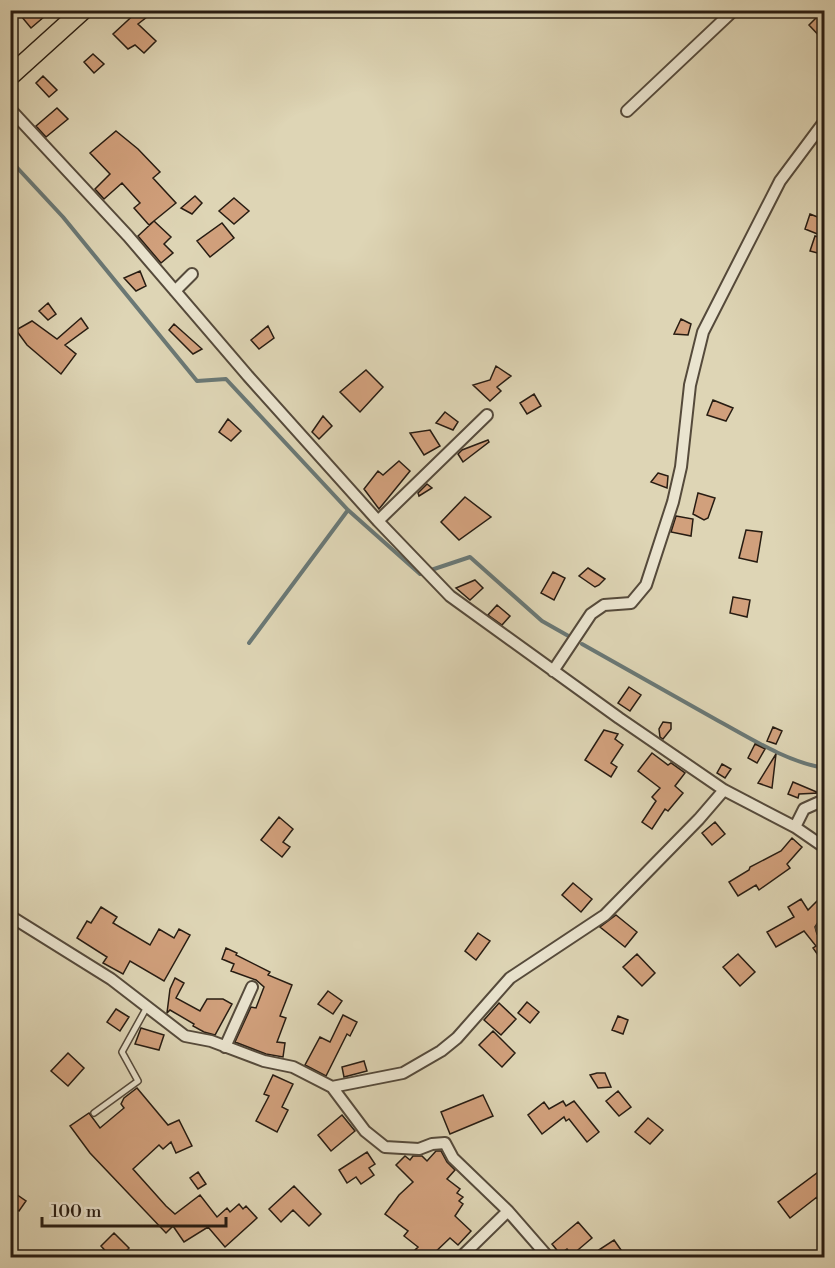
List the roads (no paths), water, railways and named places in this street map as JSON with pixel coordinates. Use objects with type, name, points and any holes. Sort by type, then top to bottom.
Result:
[{"type":"main road","points":[[11,75],[83,10]]},
{"type":"street","points":[[627,111],[734,10]]},
{"type":"street","points":[[10,109],[128,236],[378,521],[450,596],[554,672],[724,790],[795,827],[825,847]]},
{"type":"street","points":[[554,672],[591,614],[604,605],[631,603],[646,585],[673,502],[681,467],[690,385],[703,332],[780,181],[825,122]]},
{"type":"street","points":[[175,291],[192,273]]},
{"type":"street","points":[[378,521],[486,415]]},
{"type":"street","points":[[332,1087],[402,1073],[441,1051],[457,1038],[510,978],[605,915],[699,819],[724,790]]},
{"type":"street","points":[[795,827],[804,809],[825,800]]},
{"type":"street","points":[[10,916],[111,979],[185,1036],[211,1041],[264,1061],[293,1067],[332,1087],[365,1131],[386,1147],[419,1149],[432,1144],[444,1143],[453,1158],[508,1211],[549,1257]]},
{"type":"street","points":[[225,1047],[252,987]]},
{"type":"street","points":[[460,1257],[508,1211]]},
{"type":"lane","points":[[94,1113],[138,1081],[122,1052],[147,1007]]},
{"type":"waterway","points":[[10,160],[63,217],[197,381],[226,379],[348,510],[420,574],[424,573]]},
{"type":"waterway","points":[[249,643],[348,510]]},
{"type":"waterway","points":[[431,570],[470,557],[542,621],[572,638]]},
{"type":"waterway","points":[[582,644],[768,748],[795,760],[824,768]]}]
